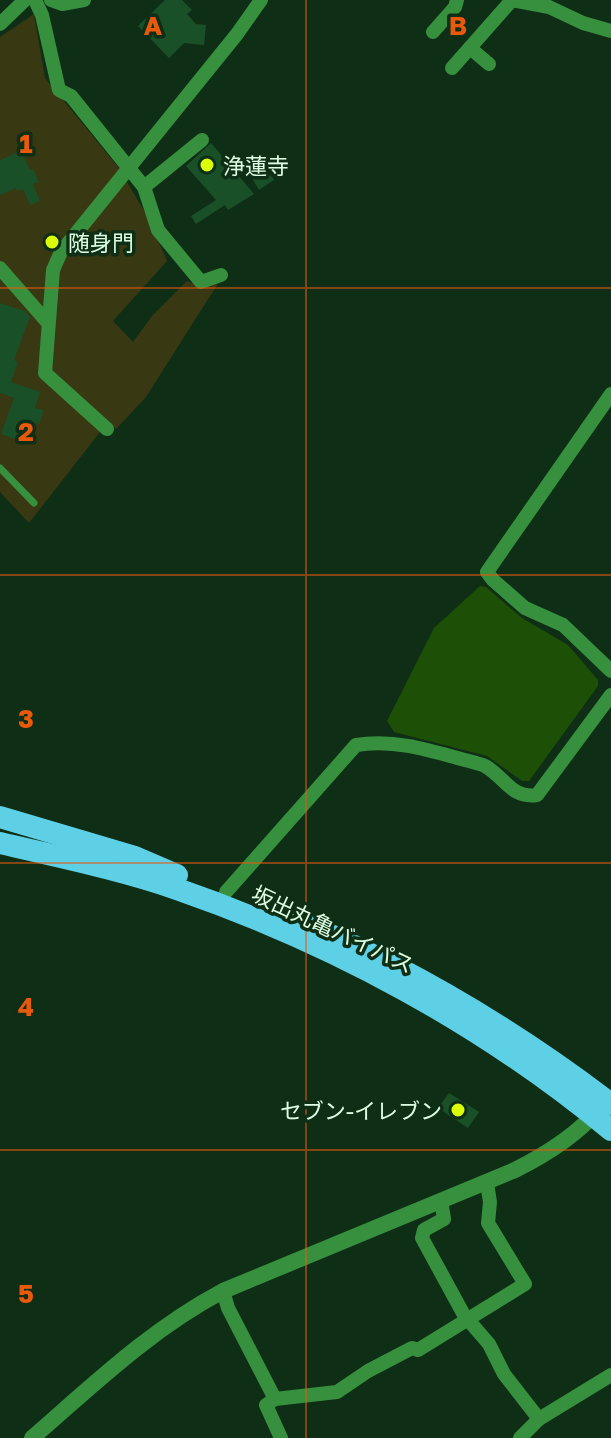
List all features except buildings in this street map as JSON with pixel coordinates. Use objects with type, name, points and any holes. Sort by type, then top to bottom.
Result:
[{"type":"highway","points":[[0,817],[135,857],[177,875]]},
{"type":"highway","name":"坂出丸亀バイパス","points":[[0,829],[177,875],[226,892],[342,939],[405,970],[480,1013],[605,1103],[611,1130]]},
{"type":"highway","name":"坂出丸亀バイパス","points":[[0,843],[174,888],[262,921],[344,958],[605,1103]]},
{"type":"highway","points":[[0,854],[112,870]]},
{"type":"street","points":[[0,24],[25,0]]},
{"type":"street","points":[[35,0],[42,15],[59,90],[71,96],[144,187],[158,230],[201,282],[221,275]]},
{"type":"street","points":[[51,0],[62,4],[84,0]]},
{"type":"street","points":[[107,429],[45,373],[53,270],[61,252],[261,0]]},
{"type":"street","points":[[433,32],[455,7],[457,0]]},
{"type":"street","points":[[452,68],[512,0],[549,7],[583,23],[611,31]]},
{"type":"street","points":[[470,48],[489,64]]},
{"type":"street","points":[[144,187],[202,140]]},
{"type":"street","points":[[0,268],[48,323]]},
{"type":"street","points":[[611,394],[487,572],[525,608],[563,625],[611,671]]},
{"type":"street","points":[[226,892],[356,745],[387,742],[451,756],[485,766],[517,794],[526,797],[537,795],[611,695]]},
{"type":"street","points":[[32,1438],[175,1318],[223,1291],[487,1183],[536,1159],[605,1103]]},
{"type":"street","points":[[281,1438],[266,1405],[275,1399],[337,1392],[368,1371],[412,1348],[418,1350],[525,1284],[488,1223],[490,1202],[487,1183]]},
{"type":"street","points":[[441,1200],[444,1219],[424,1230],[422,1238],[469,1319],[489,1344],[504,1374],[539,1419]]},
{"type":"street","points":[[223,1291],[228,1308],[275,1399]]},
{"type":"street","points":[[520,1438],[539,1419],[611,1375]]},
{"type":"lane","points":[[0,468],[34,503]]},
{"type":"shaded area","points":[[34,14],[45,78],[118,167],[149,219],[167,261],[113,321],[133,342],[152,316],[187,281],[201,286],[219,282],[146,397],[116,429],[57,377],[100,432],[29,523],[0,492],[0,37]]},
{"type":"shaded area","points":[[480,586],[486,587],[522,618],[568,645],[598,680],[598,686],[529,781],[522,781],[487,756],[394,732],[387,721],[434,628]]},
{"type":"place","name":"浄蓮寺","points":[[207,165]]},
{"type":"place","name":"随身門","points":[[52,242]]},
{"type":"place","name":"セブン-イレブン","points":[[458,1110]]}]
